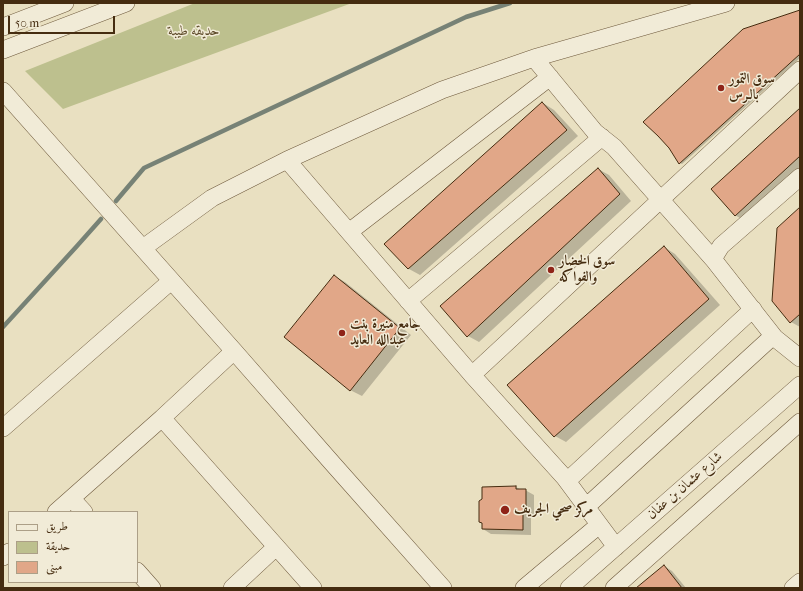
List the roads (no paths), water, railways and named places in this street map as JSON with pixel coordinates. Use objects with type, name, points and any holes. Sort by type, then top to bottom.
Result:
[{"type":"street","points":[[3,27],[65,3]]},
{"type":"street","points":[[3,50],[126,3]]},
{"type":"street","points":[[142,248],[212,198],[287,160],[442,90],[534,58],[726,3]]},
{"type":"street","points":[[534,58],[595,132],[614,147],[714,259],[773,336],[800,358]]},
{"type":"street","points":[[472,375],[800,70]]},
{"type":"street","points":[[349,232],[550,77]]},
{"type":"street","points":[[3,92],[444,588]]},
{"type":"street","points":[[408,301],[602,137]]},
{"type":"street","points":[[287,160],[472,375],[567,482],[616,547]]},
{"type":"street","points":[[714,259],[721,246],[800,177]]},
{"type":"street","points":[[3,428],[172,281]]},
{"type":"street","points":[[567,482],[752,309]]},
{"type":"street","points":[[586,507],[773,336]]},
{"type":"street","points":[[57,511],[162,418],[234,351]]},
{"type":"street","name":"شارع عثمان بن عفان","points":[[569,588],[800,385]]},
{"type":"street","points":[[162,418],[313,588]]},
{"type":"street","name":"شارع عثمان بن عفان","points":[[614,588],[800,422]]},
{"type":"street","points":[[72,499],[83,511]]},
{"type":"street","points":[[524,588],[599,525]]},
{"type":"street","points":[[232,588],[276,547]]},
{"type":"street","points":[[138,572],[152,588]]},
{"type":"street","points":[[793,588],[800,582]]},
{"type":"waterway","points":[[116,201],[144,168],[466,17],[510,3]]},
{"type":"waterway","points":[[3,327],[101,219]]},
{"type":"place","name":"سوق التمور بالـرس","points":[[721,88]]},
{"type":"place","name":"سوق الخضار والفواكه","points":[[551,270]]},
{"type":"place","name":"جامع منيرة بنت عبدالله العايد","points":[[342,333]]},
{"type":"place","name":"مركز صحي الجريف","points":[[505,510]]},
{"type":"park label","name":"حديقه طيبة","points":[[194,32]]}]
